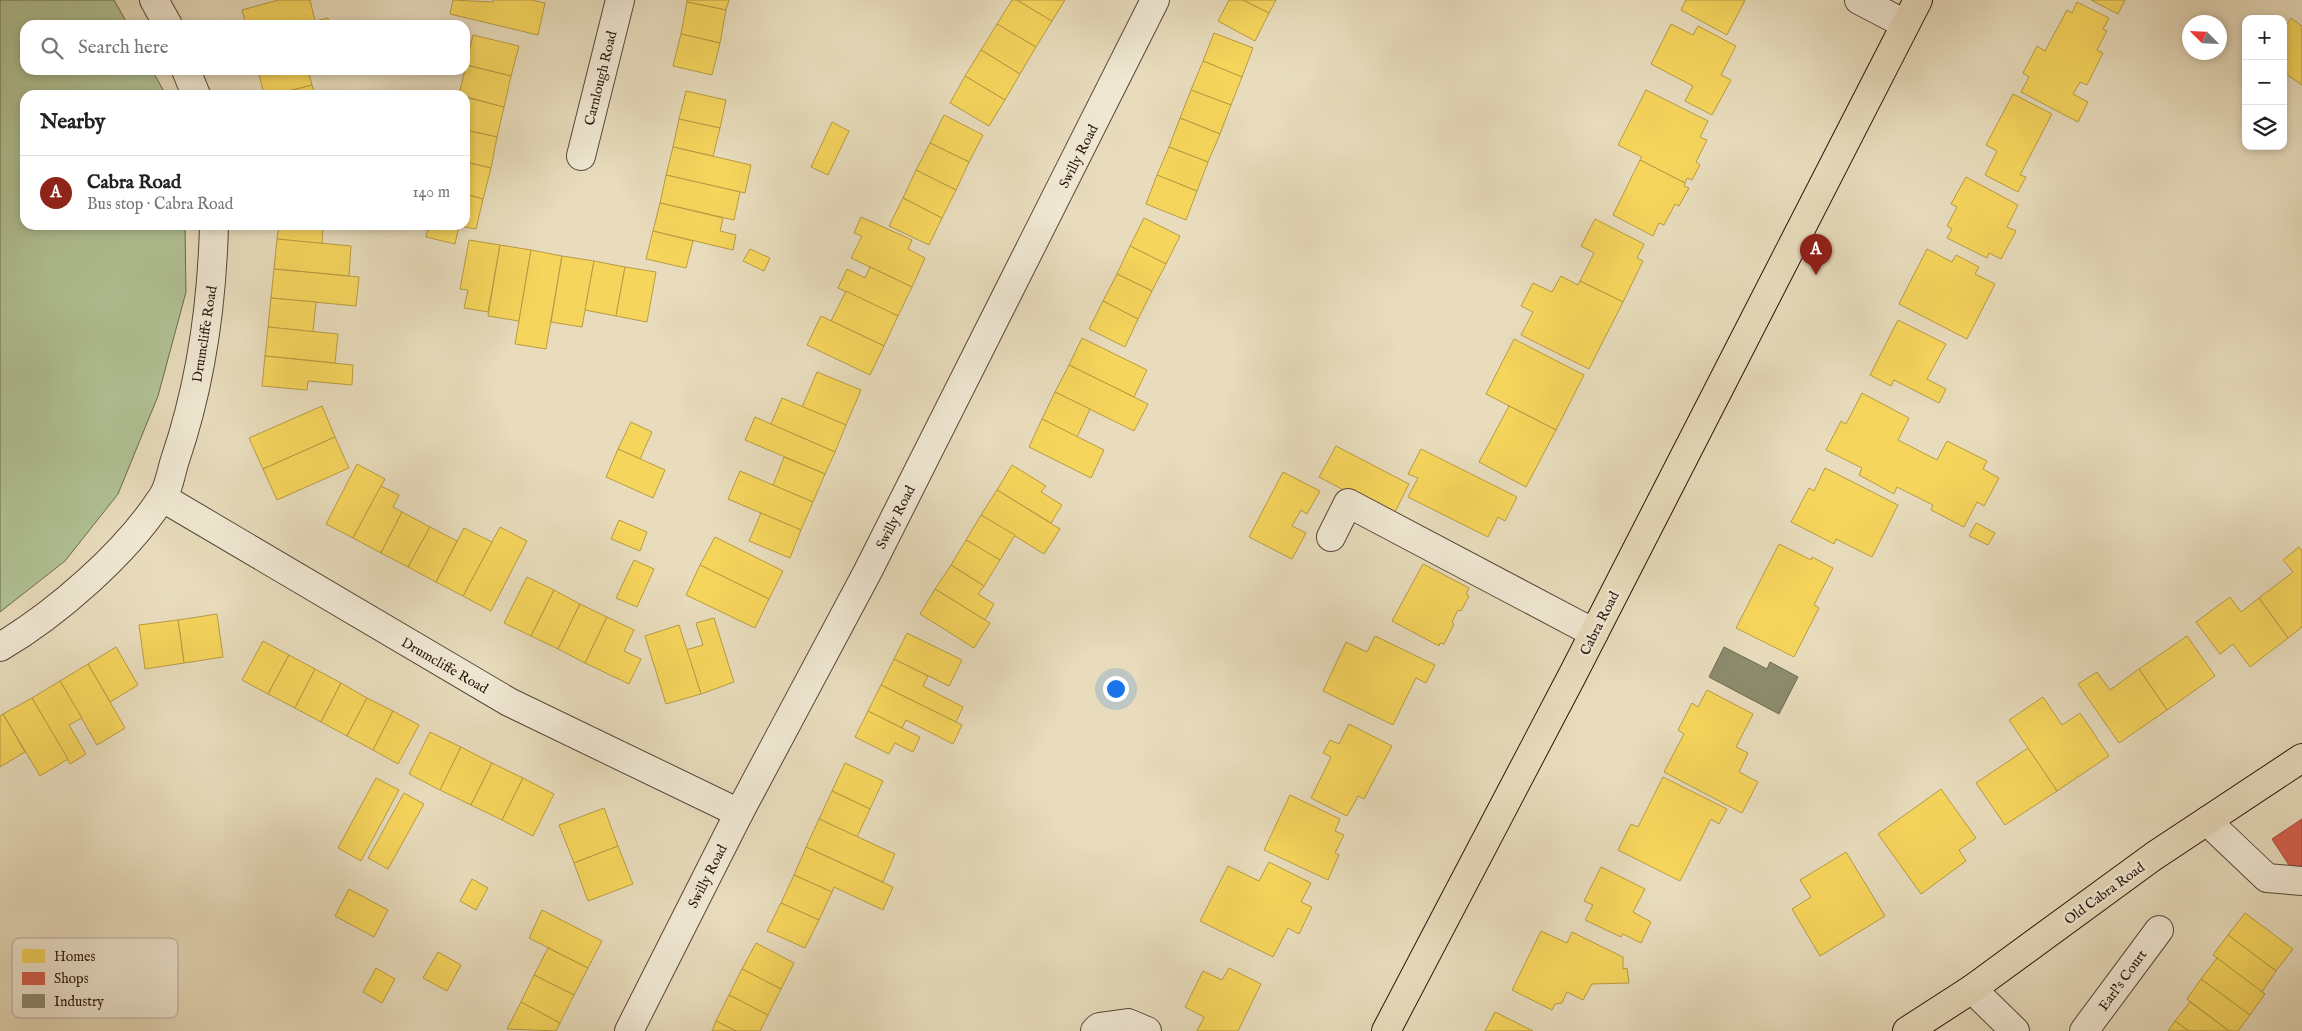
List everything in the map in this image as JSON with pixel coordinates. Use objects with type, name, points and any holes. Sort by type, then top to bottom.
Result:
[{"type":"main road","name":"Cabra Road","points":[[1386,1031],[1594,633],[1918,0]]},
{"type":"main road","name":"Old Cabra Road","points":[[1907,1031],[1972,989],[2207,821],[2302,758]]},
{"type":"street","points":[[154,0],[165,20]]},
{"type":"street","name":"Carnlough Road","points":[[581,156],[620,0]]},
{"type":"street","name":"Swilly Road","points":[[629,1031],[739,813],[873,562],[1155,0]]},
{"type":"street","points":[[1859,0],[1905,24]]},
{"type":"street","points":[[188,75],[194,90]]},
{"type":"street","name":"Drumcliffe Road","points":[[0,647],[26,632],[113,559],[162,498],[181,443],[199,374],[212,285],[214,230]]},
{"type":"street","name":"Drumcliffe Road","points":[[162,498],[509,702],[739,813]]},
{"type":"street","points":[[1331,537],[1348,503],[1594,633]]},
{"type":"street","points":[[2207,821],[2267,878],[2302,881]]},
{"type":"street","name":"Earl's Court","points":[[2084,1031],[2159,930]]},
{"type":"street","points":[[1972,989],[2015,1031]]},
{"type":"street","points":[[1095,1031],[1099,1027],[1128,1023],[1146,1031]]},
{"type":"green space","points":[[0,0],[114,0],[125,20],[20,20],[20,75],[155,75],[163,90],[20,90],[20,230],[185,230],[186,292],[158,396],[118,494],[65,561],[0,612]]},
{"type":"building: Homes","points":[[278,0],[310,0],[315,20],[245,20],[242,10]]},
{"type":"building: Homes","points":[[453,0],[493,2],[493,0],[532,0],[545,3],[538,35],[450,14]]},
{"type":"building: Homes","points":[[687,0],[729,0],[726,10],[687,2]]},
{"type":"building: Homes","points":[[1012,0],[1017,0],[1052,21],[1036,47],[997,24]]},
{"type":"building: Homes","points":[[1017,0],[1065,0],[1052,21]]},
{"type":"building: Homes","points":[[1229,0],[1243,0],[1269,13],[1255,41],[1218,21]]},
{"type":"building: Homes","points":[[1243,0],[1276,0],[1269,13]]},
{"type":"building: Homes","points":[[1686,0],[1745,0],[1727,35],[1681,10]]},
{"type":"building: Homes","points":[[2091,0],[2125,0],[2118,14]]},
{"type":"building: Homes","points":[[687,2],[726,10],[720,43],[681,34]]},
{"type":"building: Homes","points":[[2077,2],[2109,18],[2103,29],[2107,31],[2097,50],[2103,53],[2087,85],[2080,82],[2073,94],[2088,102],[2078,122],[2021,92],[2029,77],[2023,73],[2037,46],[2045,51],[2067,10],[2072,13]]},
{"type":"building: Homes","points":[[2291,18],[2302,26],[2302,85],[2287,75],[2287,24]]},
{"type":"building: Homes","points":[[997,24],[1036,47],[1020,74],[981,50]]},
{"type":"building: Homes","points":[[1671,24],[1693,35],[1698,26],[1736,46],[1721,75],[1731,80],[1712,115],[1685,101],[1693,86],[1651,64]]},
{"type":"building: Homes","points":[[1214,33],[1253,48],[1242,77],[1203,61]]},
{"type":"building: Homes","points":[[681,34],[720,43],[712,75],[673,66]]},
{"type":"building: Homes","points":[[473,35],[519,46],[511,76],[470,66],[470,48]]},
{"type":"building: Homes","points":[[981,50],[1020,74],[1005,100],[965,76]]},
{"type":"building: Homes","points":[[1203,61],[1242,77],[1231,105],[1191,90]]},
{"type":"building: Homes","points":[[470,66],[511,76],[504,107],[470,98],[470,90],[460,90],[464,75],[470,75]]},
{"type":"building: Homes","points":[[259,75],[309,75],[312,85],[293,90],[263,90]]},
{"type":"building: Homes","points":[[965,76],[1005,100],[989,126],[950,103]]},
{"type":"building: Homes","points":[[312,85],[314,90],[293,90]]},
{"type":"building: Homes","points":[[1191,90],[1231,105],[1220,134],[1180,118]]},
{"type":"building: Homes","points":[[1646,90],[1708,121],[1700,137],[1707,140],[1696,162],[1700,165],[1692,180],[1687,178],[1685,183],[1640,160],[1642,157],[1618,145]]},
{"type":"building: Homes","points":[[686,91],[726,100],[720,128],[679,119]]},
{"type":"building: Homes","points":[[2013,94],[2052,114],[2020,175],[2026,177],[2018,192],[1985,175],[1997,151],[1986,145]]},
{"type":"building: Homes","points":[[470,98],[504,107],[497,137],[470,131]]},
{"type":"building: Homes","points":[[944,115],[983,135],[969,162],[930,143]]},
{"type":"building: Homes","points":[[1180,118],[1220,134],[1208,162],[1169,147]]},
{"type":"building: Homes","points":[[679,119],[720,128],[713,156],[673,147]]},
{"type":"building: Homes","points":[[832,122],[849,131],[828,175],[811,167]]},
{"type":"building: Homes","points":[[470,131],[497,137],[491,168],[470,163]]},
{"type":"building: Homes","points":[[930,143],[969,162],[956,190],[916,170]]},
{"type":"building: Homes","points":[[673,147],[751,165],[745,193],[666,175]]},
{"type":"building: Homes","points":[[1169,147],[1208,162],[1197,191],[1157,175]]},
{"type":"building: Homes","points":[[1640,160],[1685,183],[1684,186],[1689,188],[1679,206],[1675,204],[1664,225],[1659,223],[1653,236],[1613,215]]},
{"type":"building: Homes","points":[[470,163],[491,168],[483,199],[470,195]]},
{"type":"building: Homes","points":[[916,170],[956,190],[942,218],[903,198]]},
{"type":"building: Homes","points":[[666,175],[740,192],[734,220],[660,203]]},
{"type":"building: Homes","points":[[1157,175],[1197,191],[1186,220],[1146,204]]},
{"type":"building: Homes","points":[[1966,177],[2018,205],[2007,227],[2016,231],[2001,259],[1989,253],[1987,258],[1947,238],[1952,229],[1947,226],[1957,207],[1951,204]]},
{"type":"building: Homes","points":[[470,195],[483,199],[476,229],[470,228]]},
{"type":"building: Homes","points":[[903,198],[942,218],[929,245],[889,226]]},
{"type":"building: Homes","points":[[660,203],[723,218],[720,231],[736,235],[733,250],[653,231]]},
{"type":"building: Homes","points":[[861,217],[912,240],[908,249],[925,258],[912,287],[851,258],[862,236],[854,233]]},
{"type":"building: Homes","points":[[1144,218],[1180,236],[1166,264],[1130,246]]},
{"type":"building: Homes","points":[[1595,219],[1644,244],[1637,258],[1643,261],[1623,302],[1580,281],[1594,253],[1581,246]]},
{"type":"building: Homes","points":[[278,230],[323,230],[322,244],[277,239]]},
{"type":"building: Homes","points":[[428,230],[458,230],[455,244],[426,237]]},
{"type":"building: Homes","points":[[653,231],[693,241],[686,268],[646,259]]},
{"type":"building: Homes","points":[[277,239],[351,246],[349,276],[274,269]]},
{"type":"building: Homes","points":[[469,240],[500,245],[488,312],[464,308],[468,290],[460,289]]},
{"type":"building: Homes","points":[[500,245],[531,250],[519,321],[488,316]]},
{"type":"building: Homes","points":[[1130,246],[1166,264],[1152,291],[1117,274]]},
{"type":"building: Homes","points":[[750,249],[770,258],[764,271],[743,261]]},
{"type":"building: Homes","points":[[1927,249],[1952,262],[1956,255],[1979,267],[1975,274],[1995,284],[1967,339],[1899,304]]},
{"type":"building: Homes","points":[[531,250],[562,256],[546,349],[515,344]]},
{"type":"building: Homes","points":[[562,256],[594,261],[582,327],[551,322]]},
{"type":"building: Homes","points":[[594,261],[625,267],[616,316],[585,310]]},
{"type":"building: Homes","points":[[625,267],[656,272],[647,322],[616,316]]},
{"type":"building: Homes","points":[[870,267],[912,287],[898,316],[838,288],[847,269],[865,278]]},
{"type":"building: Homes","points":[[274,269],[359,277],[356,306],[271,298]]},
{"type":"building: Homes","points":[[1117,274],[1152,291],[1138,319],[1103,301]]},
{"type":"building: Homes","points":[[1561,276],[1578,285],[1580,281],[1623,302],[1589,369],[1521,335],[1533,312],[1521,306],[1533,283],[1552,292]]},
{"type":"building: Homes","points":[[846,291],[898,316],[884,346],[831,321]]},
{"type":"building: Homes","points":[[271,298],[316,302],[313,332],[268,327]]},
{"type":"building: Homes","points":[[1103,301],[1138,319],[1125,347],[1089,329]]},
{"type":"building: Homes","points":[[821,316],[884,346],[870,375],[807,345]]},
{"type":"building: Homes","points":[[1898,320],[1946,344],[1927,379],[1946,389],[1939,403],[1894,380],[1891,386],[1870,375]]},
{"type":"building: Homes","points":[[268,327],[338,334],[335,363],[265,356]]},
{"type":"building: Homes","points":[[1082,338],[1147,370],[1134,397],[1069,365]]},
{"type":"building: Homes","points":[[1514,339],[1584,375],[1556,430],[1486,394]]},
{"type":"building: Homes","points":[[265,356],[353,365],[352,385],[308,381],[307,390],[262,386]]},
{"type":"building: Homes","points":[[1069,365],[1148,404],[1134,431],[1055,392]]},
{"type":"building: Homes","points":[[817,372],[861,390],[846,425],[802,407]]},
{"type":"building: Homes","points":[[1055,392],[1090,409],[1077,437],[1042,419]]},
{"type":"building: Homes","points":[[1862,393],[1909,418],[1898,440],[1937,460],[1947,441],[1987,461],[1983,469],[1999,478],[1984,506],[1977,502],[1964,527],[1931,510],[1933,505],[1897,487],[1894,494],[1859,475],[1862,468],[1826,450],[1841,421],[1846,424]]},
{"type":"building: Homes","points":[[782,398],[846,425],[835,452],[771,424]]},
{"type":"building: Homes","points":[[322,406],[335,437],[263,469],[249,438]]},
{"type":"building: Homes","points":[[1509,406],[1556,430],[1526,487],[1479,462]]},
{"type":"building: Homes","points":[[755,417],[835,452],[825,474],[745,440]]},
{"type":"building: Homes","points":[[1042,419],[1104,450],[1091,478],[1029,447]]},
{"type":"building: Homes","points":[[631,422],[652,432],[640,459],[618,449]]},
{"type":"building: Homes","points":[[335,437],[349,468],[277,500],[263,469]]},
{"type":"building: Homes","points":[[1336,446],[1409,484],[1393,516],[1319,477]]},
{"type":"building: Homes","points":[[618,449],[665,470],[653,498],[606,477]]},
{"type":"building: Homes","points":[[1421,449],[1517,497],[1505,521],[1498,517],[1488,537],[1408,497],[1418,478],[1408,474]]},
{"type":"building: Homes","points":[[784,457],[825,474],[813,502],[773,485]]},
{"type":"building: Homes","points":[[357,464],[385,479],[353,538],[326,524]]},
{"type":"building: Homes","points":[[1012,465],[1046,486],[1041,492],[1062,505],[1051,523],[997,490]]},
{"type":"building: Homes","points":[[1825,468],[1898,505],[1872,557],[1836,539],[1834,544],[1791,522],[1809,488],[1814,491]]},
{"type":"building: Homes","points":[[740,471],[813,502],[801,530],[728,499]]},
{"type":"building: Homes","points":[[1283,472],[1320,491],[1307,514],[1301,510],[1292,526],[1306,533],[1292,559],[1249,537]]},
{"type":"building: Homes","points":[[381,486],[399,495],[393,507],[402,512],[381,553],[353,538]]},
{"type":"building: Homes","points":[[997,490],[1060,529],[1044,554],[981,515]]},
{"type":"building: Homes","points":[[402,512],[430,527],[408,567],[381,553]]},
{"type":"building: Homes","points":[[761,513],[801,530],[790,558],[749,541]]},
{"type":"building: Homes","points":[[981,515],[1015,535],[1000,560],[966,540]]},
{"type":"building: Homes","points":[[619,520],[647,532],[640,551],[611,539]]},
{"type":"building: Homes","points":[[1976,523],[1995,533],[1988,545],[1969,536]]},
{"type":"building: Homes","points":[[430,527],[457,541],[436,582],[408,567]]},
{"type":"building: Homes","points":[[500,527],[527,541],[491,611],[463,596]]},
{"type":"building: Homes","points":[[464,528],[492,542],[463,596],[436,582]]},
{"type":"building: Homes","points":[[715,537],[783,571],[769,599],[700,565]]},
{"type":"building: Homes","points":[[966,540],[1000,560],[984,586],[951,565]]},
{"type":"building: Homes","points":[[1779,544],[1811,560],[1812,557],[1833,568],[1814,605],[1819,608],[1794,657],[1736,628]]},
{"type":"building: Homes","points":[[2299,547],[2302,551],[2302,627],[2288,638],[2259,598],[2293,572],[2283,560]]},
{"type":"building: Homes","points":[[634,560],[654,569],[637,607],[616,598]]},
{"type":"building: Homes","points":[[1423,564],[1469,588],[1466,594],[1469,596],[1461,611],[1458,610],[1452,622],[1454,624],[1444,644],[1440,643],[1439,646],[1392,621]]},
{"type":"building: Homes","points":[[700,565],[769,599],[755,628],[686,595]]},
{"type":"building: Homes","points":[[951,565],[984,586],[978,594],[994,604],[985,620],[935,589]]},
{"type":"building: Homes","points":[[527,577],[554,590],[531,636],[504,623]]},
{"type":"building: Homes","points":[[935,589],[990,623],[974,648],[920,614]]},
{"type":"building: Homes","points":[[554,590],[580,604],[558,649],[531,636]]},
{"type":"building: Homes","points":[[2230,597],[2241,612],[2259,598],[2288,638],[2250,667],[2233,644],[2220,654],[2196,622]]},
{"type":"building: Homes","points":[[580,604],[607,617],[585,663],[558,649]]},
{"type":"building: Homes","points":[[217,614],[223,657],[184,663],[178,620]]},
{"type":"building: Homes","points":[[607,617],[634,630],[624,651],[641,659],[629,684],[585,663]]},
{"type":"building: Homes","points":[[714,618],[734,682],[701,694],[686,650],[703,645],[696,623]]},
{"type":"building: Homes","points":[[178,620],[184,663],[145,669],[139,625]]},
{"type":"building: Homes","points":[[679,625],[701,694],[666,704],[645,636]]},
{"type":"building: Homes","points":[[907,633],[962,660],[949,686],[894,659]]},
{"type":"building: Homes","points":[[1375,636],[1435,665],[1426,683],[1416,678],[1393,725],[1323,691],[1346,642],[1367,652]]},
{"type":"building: Homes","points":[[2187,636],[2215,676],[2167,710],[2139,669]]},
{"type":"building: Homes","points":[[263,641],[289,655],[268,694],[242,680]]},
{"type":"building: Homes","points":[[116,647],[138,685],[110,702],[88,664]]},
{"type":"building: Homes","points":[[289,655],[315,669],[295,708],[268,694]]},
{"type":"building: Homes","points":[[894,659],[928,676],[923,686],[963,707],[956,722],[881,685]]},
{"type":"building: Homes","points":[[88,664],[125,728],[97,745],[60,681]]},
{"type":"building: Homes","points":[[315,669],[341,683],[321,722],[295,708]]},
{"type":"building: Homes","points":[[2139,669],[2167,710],[2119,743],[2078,684],[2097,672],[2110,690]]},
{"type":"building: Homes","points":[[60,681],[82,718],[69,725],[86,754],[70,764],[32,698]]},
{"type":"building: Homes","points":[[341,683],[367,698],[347,736],[321,722]]},
{"type":"building: Homes","points":[[881,685],[962,725],[953,744],[906,720],[902,728],[868,711]]},
{"type":"building: Homes","points":[[1707,690],[1753,714],[1736,747],[1748,753],[1739,772],[1758,782],[1742,813],[1664,772],[1684,734],[1678,730],[1692,703],[1698,707]]},
{"type":"building: Homes","points":[[2043,697],[2062,725],[2080,713],[2109,756],[2057,791],[2009,720]]},
{"type":"building: Homes","points":[[32,698],[68,759],[40,776],[3,714]]},
{"type":"building: Homes","points":[[367,698],[393,711],[373,750],[347,736]]},
{"type":"building: Homes","points":[[393,711],[419,725],[398,764],[373,750]]},
{"type":"building: Homes","points":[[868,711],[920,737],[913,752],[895,743],[889,754],[855,737]]},
{"type":"building: Homes","points":[[3,714],[25,752],[0,767],[0,716]]},
{"type":"building: Homes","points":[[1349,724],[1392,746],[1364,799],[1358,796],[1347,816],[1311,798],[1331,757],[1323,753],[1330,740],[1339,744]]},
{"type":"building: Homes","points":[[430,732],[461,747],[440,790],[409,774]]},
{"type":"building: Homes","points":[[461,747],[492,763],[471,805],[440,790]]},
{"type":"building: Homes","points":[[2028,748],[2057,791],[2005,825],[1976,783]]},
{"type":"building: Homes","points":[[492,763],[523,778],[502,820],[471,805]]},
{"type":"building: Homes","points":[[845,763],[883,781],[870,809],[832,791]]},
{"type":"building: Homes","points":[[1663,777],[1727,809],[1719,824],[1711,819],[1680,881],[1618,850],[1631,824],[1638,827]]},
{"type":"building: Homes","points":[[376,778],[399,790],[361,861],[338,848]]},
{"type":"building: Homes","points":[[523,778],[554,794],[533,836],[502,820]]},
{"type":"building: Homes","points":[[1941,789],[1976,838],[1959,850],[1966,861],[1921,894],[1878,834]]},
{"type":"building: Homes","points":[[832,791],[870,809],[857,837],[819,819]]},
{"type":"building: Homes","points":[[404,793],[424,804],[388,869],[368,858]]},
{"type":"building: Homes","points":[[1290,795],[1340,819],[1335,831],[1344,835],[1335,853],[1339,855],[1328,880],[1264,850]]},
{"type":"building: Homes","points":[[604,808],[618,846],[574,863],[559,825]]},
{"type":"building: Homes","points":[[819,819],[895,854],[883,882],[806,847]]},
{"type":"building: Homes","points":[[618,846],[633,884],[588,901],[574,863]]},
{"type":"building: Homes","points":[[806,847],[893,887],[883,910],[834,887],[832,892],[794,875]]},
{"type":"building: Homes","points":[[1846,852],[1885,916],[1820,956],[1792,909],[1811,897],[1800,880]]},
{"type":"building: Homes","points":[[1269,862],[1311,883],[1301,902],[1312,907],[1299,934],[1288,928],[1273,957],[1200,921],[1228,866],[1259,881]]},
{"type":"building: Homes","points":[[1601,867],[1645,889],[1633,912],[1651,922],[1641,943],[1623,934],[1621,937],[1585,920],[1593,905],[1584,901]]},
{"type":"building: Homes","points":[[794,875],[832,892],[819,920],[781,903]]},
{"type":"building: Homes","points":[[472,879],[488,888],[476,910],[460,901]]},
{"type":"building: Homes","points":[[349,889],[388,910],[374,937],[335,916]]},
{"type":"building: Homes","points":[[781,903],[819,920],[805,948],[767,931]]},
{"type":"building: Homes","points":[[542,910],[602,941],[588,968],[529,938]]},
{"type":"building: Homes","points":[[2245,913],[2293,949],[2276,971],[2228,935]]},
{"type":"building: Homes","points":[[1541,931],[1567,943],[1572,932],[1623,957],[1623,969],[1627,968],[1629,983],[1592,984],[1583,1000],[1567,992],[1562,1003],[1555,1004],[1552,1010],[1512,990]]},
{"type":"building: Homes","points":[[2228,935],[2276,971],[2262,992],[2213,955]]},
{"type":"building: Homes","points":[[756,943],[794,963],[781,989],[742,969]]},
{"type":"building: Homes","points":[[548,948],[588,968],[574,995],[534,975]]},
{"type":"building: Homes","points":[[438,952],[461,965],[447,991],[423,978]]},
{"type":"building: Homes","points":[[2217,958],[2265,994],[2250,1015],[2201,979]]},
{"type":"building: Homes","points":[[376,968],[395,979],[382,1003],[363,992]]},
{"type":"building: Homes","points":[[1229,968],[1261,984],[1238,1031],[1197,1031],[1204,1017],[1185,1007],[1203,971],[1222,980]]},
{"type":"building: Homes","points":[[742,969],[781,989],[768,1015],[729,995]]},
{"type":"building: Homes","points":[[534,975],[574,995],[560,1023],[521,1002]]},
{"type":"building: Homes","points":[[2201,979],[2250,1015],[2238,1031],[2229,1031],[2187,999]]},
{"type":"building: Homes","points":[[729,995],[768,1015],[760,1031],[736,1031],[716,1021]]},
{"type":"building: Homes","points":[[521,1002],[560,1023],[556,1031],[507,1029]]},
{"type":"building: Homes","points":[[2190,1002],[2229,1031],[2189,1031],[2175,1021]]},
{"type":"building: Homes","points":[[1495,1012],[1533,1031],[1485,1031]]},
{"type":"building: Homes","points":[[716,1021],[736,1031],[712,1031]]},
{"type":"building: Homes","points":[[2175,1021],[2189,1031],[2168,1031]]},
{"type":"building: Shops","points":[[2302,819],[2302,885],[2272,839]]},
{"type":"building: Industry","points":[[1724,647],[1767,669],[1770,662],[1798,677],[1779,714],[1709,677]]},
{"type":"place","name":"Cabra Road","points":[[1816,275]]}]
